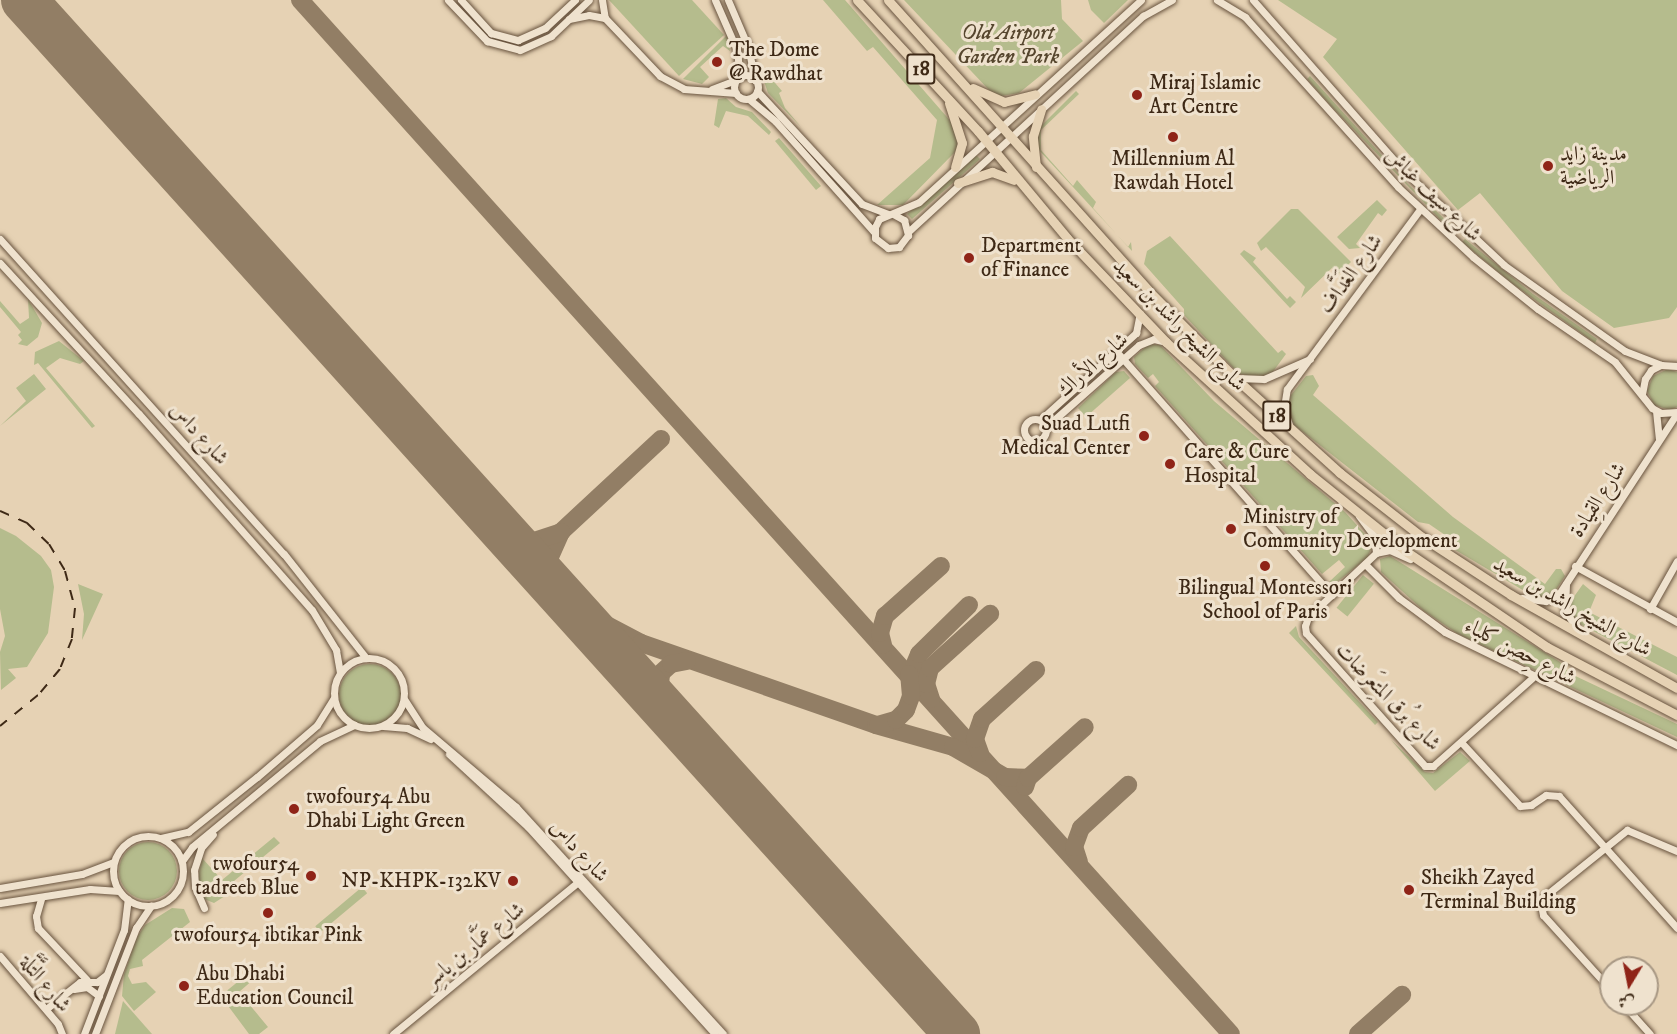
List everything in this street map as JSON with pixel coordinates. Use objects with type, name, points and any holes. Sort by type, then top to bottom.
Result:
[{"type":"main road","name":"شارع الشيخ راشد بن سعيد","points":[[857,0],[985,139],[1019,183],[1166,342],[1243,415],[1356,512],[1436,572],[1547,647],[1677,715]]},
{"type":"main road","name":"شارع الشيخ راشد بن سعيد","points":[[888,0],[1000,124],[1037,169],[1233,376],[1290,428],[1422,537],[1510,595],[1589,642],[1677,688]]},
{"type":"main road","points":[[962,81],[996,100],[1013,101],[1035,94]]},
{"type":"main road","points":[[947,98],[962,143],[956,166]]},
{"type":"main road","points":[[1037,169],[1033,136],[1041,109]]},
{"type":"main road","points":[[958,183],[995,172],[1019,183]]},
{"type":"street","points":[[448,0],[487,41],[503,48],[536,46],[589,0]]},
{"type":"street","points":[[461,0],[491,33],[518,40],[544,28],[575,0]]},
{"type":"street","points":[[602,0],[605,18]]},
{"type":"street","points":[[715,0],[737,50],[738,79],[735,93]]},
{"type":"street","points":[[729,0],[748,47],[757,91],[862,204],[904,220],[909,231]]},
{"type":"street","points":[[874,232],[876,223],[914,205],[1000,124],[1141,0]]},
{"type":"street","points":[[569,19],[589,15],[605,18],[674,86],[735,93],[749,99],[776,122],[874,232],[878,242],[888,248],[903,244],[909,231],[958,183],[1143,16],[1172,0]]},
{"type":"street","name":"شارع سيف غباش","points":[[1217,0],[1239,12],[1420,209],[1516,293],[1615,362],[1656,411]]},
{"type":"street","name":"شارع سيف غباش","points":[[1253,0],[1416,184],[1504,265],[1625,351],[1663,364],[1677,366]]},
{"type":"street","points":[[1280,55],[1280,45],[1289,43]]},
{"type":"street","points":[[710,90],[738,79],[755,80]]},
{"type":"street","points":[[749,99],[757,91]]},
{"type":"street","name":"شارع الغَدَّاف","points":[[1290,428],[1284,407],[1286,393],[1420,209]]},
{"type":"street","name":"شارع داس","points":[[0,239],[284,554],[366,658]]},
{"type":"street","name":"شارع داس","points":[[0,263],[312,610],[336,650],[340,673]]},
{"type":"street","name":"شارع الأراك","points":[[1140,313],[1136,333],[1040,420],[1026,423],[1026,436],[1039,440],[1046,428],[1146,341],[1166,342]]},
{"type":"street","points":[[1116,351],[1332,595]]},
{"type":"street","points":[[1642,395],[1647,374],[1677,358]]},
{"type":"street","points":[[1233,376],[1264,379],[1310,359]]},
{"type":"street","points":[[1065,398],[1071,405]]},
{"type":"street","points":[[1659,438],[1656,411],[1677,412]]},
{"type":"street","name":"شارع القِيادة","points":[[1510,595],[1546,601],[1556,597],[1677,412]]},
{"type":"street","points":[[1040,420],[1046,428]]},
{"type":"street","points":[[1356,512],[1374,536],[1376,553],[1395,551],[1436,572]]},
{"type":"street","name":"شارع بُرق المِتعَرضات","points":[[1376,553],[1308,616],[1305,633],[1425,765],[1433,766],[1532,678]]},
{"type":"street","points":[[1650,609],[1677,561]]},
{"type":"street","name":"شارع حِصن كلباء","points":[[1365,564],[1427,620],[1532,678],[1677,745]]},
{"type":"street","points":[[1575,566],[1677,622]]},
{"type":"street","name":"شارع القِيادة","points":[[1567,582],[1565,611],[1589,642]]},
{"type":"street","points":[[161,838],[188,832],[317,725],[334,698],[340,673],[354,661],[366,658],[383,661],[393,668],[402,682],[404,699],[396,715],[382,726],[354,725],[320,741],[192,847],[182,861]]},
{"type":"street","points":[[334,698],[341,714],[354,725]]},
{"type":"street","name":"شارع داس","points":[[404,699],[423,728],[481,774],[524,815],[723,1034]]},
{"type":"street","name":"شارع داس","points":[[382,726],[407,728],[436,743],[512,810],[715,1034]]},
{"type":"street","points":[[1461,742],[1520,806],[1531,805],[1546,795],[1559,796],[1677,927]]},
{"type":"street","points":[[204,908],[195,887],[195,864],[205,843],[227,819]]},
{"type":"street","points":[[1599,976],[1539,906],[1543,895],[1626,830],[1677,851]]},
{"type":"street","points":[[149,835],[161,838],[175,847],[182,861],[182,880],[177,891],[166,901],[151,906],[128,899],[119,891],[113,862],[118,851],[132,839],[149,835]]},
{"type":"street","points":[[0,888],[82,874],[113,862]]},
{"type":"street","name":"شارع عَمَّار بن ياسِر","points":[[393,1034],[578,882]]},
{"type":"street","points":[[0,903],[41,899],[90,889],[119,891]]},
{"type":"street","points":[[41,899],[37,911],[38,928],[87,980]]},
{"type":"street","points":[[84,1034],[128,918],[128,899]]},
{"type":"street","points":[[95,1034],[136,928],[151,906]]},
{"type":"street","name":"شارع التَّلَّة","points":[[0,956],[46,1009],[62,1034]]},
{"type":"street","points":[[46,1009],[87,980],[99,981],[107,974]]},
{"type":"street","points":[[72,990],[87,987],[99,996]]},
{"type":"street","points":[[1634,1016],[1650,1034]]},
{"type":"green space","points":[[609,0],[692,0],[724,35],[679,76]]},
{"type":"green space","points":[[823,0],[845,0],[953,124],[958,145],[955,152],[903,205],[877,205],[930,158],[937,120],[873,47],[867,51]]},
{"type":"green space","name":"Old Airport Garden Park","points":[[904,0],[1061,0],[1062,19],[1083,41],[1019,93],[1001,96],[989,90]]},
{"type":"green space","name":"Old Airport Garden Park","points":[[1088,0],[1128,0],[1104,23],[1091,10]]},
{"type":"green space","name":"مدينة زايد الرياضية","points":[[1278,0],[1677,0],[1677,307],[1669,318],[1614,328],[1562,291],[1480,193],[1458,210],[1323,57],[1337,39]]},
{"type":"green space","points":[[727,35],[730,51],[723,46],[700,67],[709,77],[702,84],[683,79]]},
{"type":"green space","points":[[758,63],[782,91],[779,93],[785,108],[801,127],[768,93]]},
{"type":"green space","points":[[1310,76],[1407,183],[1457,231],[1454,234],[1332,107],[1307,79]]},
{"type":"green space","points":[[1076,91],[1079,94],[1041,130],[1041,150],[1073,186],[1077,180],[1096,202],[1093,208],[1117,235],[1037,148],[1039,128]]},
{"type":"green space","points":[[726,98],[736,107],[752,112],[771,132],[769,135],[748,116],[726,111],[719,128],[714,125],[718,99]]},
{"type":"green space","points":[[779,138],[821,186],[816,190],[775,141]]},
{"type":"green space","points":[[976,155],[980,159],[912,219],[907,214]]},
{"type":"green space","points":[[1377,200],[1387,210],[1382,216],[1378,213],[1356,244],[1360,248],[1349,249],[1337,237]]},
{"type":"green space","points":[[1291,209],[1298,209],[1351,262],[1338,274],[1332,268],[1301,298],[1305,287],[1266,247],[1261,251],[1257,243]]},
{"type":"green space","points":[[1170,236],[1278,353],[1282,350],[1286,354],[1272,373],[1257,378],[1238,373],[1184,315],[1184,309],[1144,264],[1147,251]]},
{"type":"green space","points":[[1465,239],[1533,294],[1597,339],[1595,343],[1513,284],[1462,242]]},
{"type":"green space","points":[[1244,250],[1256,258],[1253,262],[1287,299],[1290,296],[1296,302],[1290,308],[1240,254]]},
{"type":"green space","points":[[28,299],[42,323],[38,337],[27,346],[18,344],[22,340],[18,335],[21,332],[0,307],[0,301],[20,324],[29,318]]},
{"type":"green space","points":[[59,341],[84,361],[80,364],[60,358],[46,368],[95,426],[92,428],[38,363],[34,365],[35,352]]},
{"type":"green space","points":[[1149,344],[1160,345],[1214,401],[1345,512],[1373,543],[1368,557],[1336,583],[1329,582],[1345,567],[1339,560],[1322,574],[1155,386],[1159,382],[1153,374],[1148,378],[1135,364],[1134,357]]},
{"type":"green space","points":[[1668,369],[1677,372],[1677,407],[1670,410],[1654,405],[1647,391],[1653,376]]},
{"type":"green space","points":[[1124,371],[1130,378],[1086,417],[1078,408],[1116,372]]},
{"type":"green space","points":[[34,374],[46,389],[0,426],[26,401],[16,388]]},
{"type":"green space","points":[[1313,375],[1319,386],[1313,395],[1453,517],[1545,584],[1556,569],[1561,569],[1565,576],[1554,593],[1538,599],[1452,548],[1445,535],[1429,524],[1418,522],[1294,425],[1287,407],[1291,395],[1306,376]]},
{"type":"green space","points":[[0,528],[16,536],[41,556],[51,570],[54,587],[48,633],[27,667],[8,669],[16,678],[1,690],[0,652],[5,636],[0,609]]},
{"type":"green space","points":[[1390,556],[1560,662],[1569,673],[1677,724],[1677,737],[1458,634],[1424,611],[1381,572],[1380,559]]},
{"type":"green space","points":[[1363,575],[1374,584],[1347,616],[1337,608]]},
{"type":"green space","points":[[78,584],[103,594],[82,640],[84,614]]},
{"type":"green space","points":[[1583,584],[1596,595],[1589,612],[1677,657],[1677,675],[1576,622],[1568,605]]},
{"type":"green space","points":[[1296,626],[1299,637],[1378,722],[1375,725],[1289,633]]},
{"type":"green space","points":[[370,664],[392,673],[401,695],[392,717],[370,726],[348,717],[339,695],[348,673]]},
{"type":"green space","points":[[1391,740],[1425,772],[1433,773],[1460,752],[1470,761],[1435,791]]},
{"type":"green space","points":[[274,837],[280,843],[222,891],[225,896],[214,903],[204,899],[198,879],[202,858],[222,880]]},
{"type":"green space","points":[[142,842],[154,842],[169,850],[177,865],[177,877],[169,892],[154,900],[142,900],[127,892],[119,877],[119,865],[127,850]]},
{"type":"green space","points":[[362,887],[367,893],[320,932],[315,926]]},
{"type":"green space","points":[[172,908],[184,909],[190,922],[142,960],[143,966],[130,969],[128,976],[132,984],[146,982],[156,992],[134,1011],[122,996],[124,974],[137,937],[145,925]]},
{"type":"green space","points":[[256,967],[261,973],[239,992],[268,1027],[259,1034],[249,1034],[223,999],[224,993]]},
{"type":"green space","points":[[123,1001],[152,1034],[115,1034]]},
{"type":"taxiway","points":[[300,0],[1231,1034]]},
{"type":"taxiway","points":[[661,439],[561,532],[547,564],[557,591],[603,623],[641,643],[876,725],[953,747],[1005,777],[1028,778]]},
{"type":"taxiway","points":[[499,527],[531,542],[561,532]]},
{"type":"taxiway","points":[[883,645],[880,633],[885,616],[941,566]]},
{"type":"taxiway","points":[[917,684],[914,666],[919,654],[969,605]]},
{"type":"taxiway","points":[[931,699],[926,684],[930,668],[990,614]]},
{"type":"taxiway","points":[[658,703],[661,673],[671,664],[687,661]]},
{"type":"taxiway","points":[[980,753],[975,739],[982,719],[1036,670]]},
{"type":"taxiway","points":[[878,725],[896,720],[906,710],[911,696],[909,674]]},
{"type":"taxiway","points":[[1025,787],[1028,778],[1085,727]]},
{"type":"taxiway","points":[[1079,862],[1074,847],[1081,828],[1128,785]]},
{"type":"taxiway","points":[[1358,1034],[1402,995]]},
{"type":"taxiway","points":[[937,1012],[962,1034]]},
{"type":"runway","points":[[24,0],[957,1034]]},
{"type":"railway","points":[[0,511],[27,523],[49,544],[65,571],[75,608],[72,639],[60,669],[38,695],[0,726]]},
{"type":"place","name":"The Dome @ Rawdhat","points":[[717,62]]},
{"type":"place","name":"Miraj Islamic Art Centre","points":[[1137,95]]},
{"type":"place","name":"Millennium Al Rawdah Hotel","points":[[1173,137]]},
{"type":"place","name":"مدينة زايد الرياضية","points":[[1548,166]]},
{"type":"place","name":"Department of Finance","points":[[969,258]]},
{"type":"place","name":"Suad Lutfi Medical Center","points":[[1144,436]]},
{"type":"place","name":"Care & Cure Hospital","points":[[1170,464]]},
{"type":"place","name":"Ministry of Community Development","points":[[1231,529]]},
{"type":"place","name":"Bilingual Montessori School of Paris","points":[[1265,566]]},
{"type":"place","name":"twofour54 Abu Dhabi Light Green","points":[[294,809]]},
{"type":"place","name":"twofour54 tadreeb Blue","points":[[311,876]]},
{"type":"place","name":"NP-KHPK-132KV","points":[[513,881]]},
{"type":"place","name":"Sheikh Zayed Terminal Building","points":[[1409,890]]},
{"type":"place","name":"twofour54 ibtikar Pink","points":[[268,913]]},
{"type":"place","name":"Abu Dhabi Education Council","points":[[184,986]]}]
